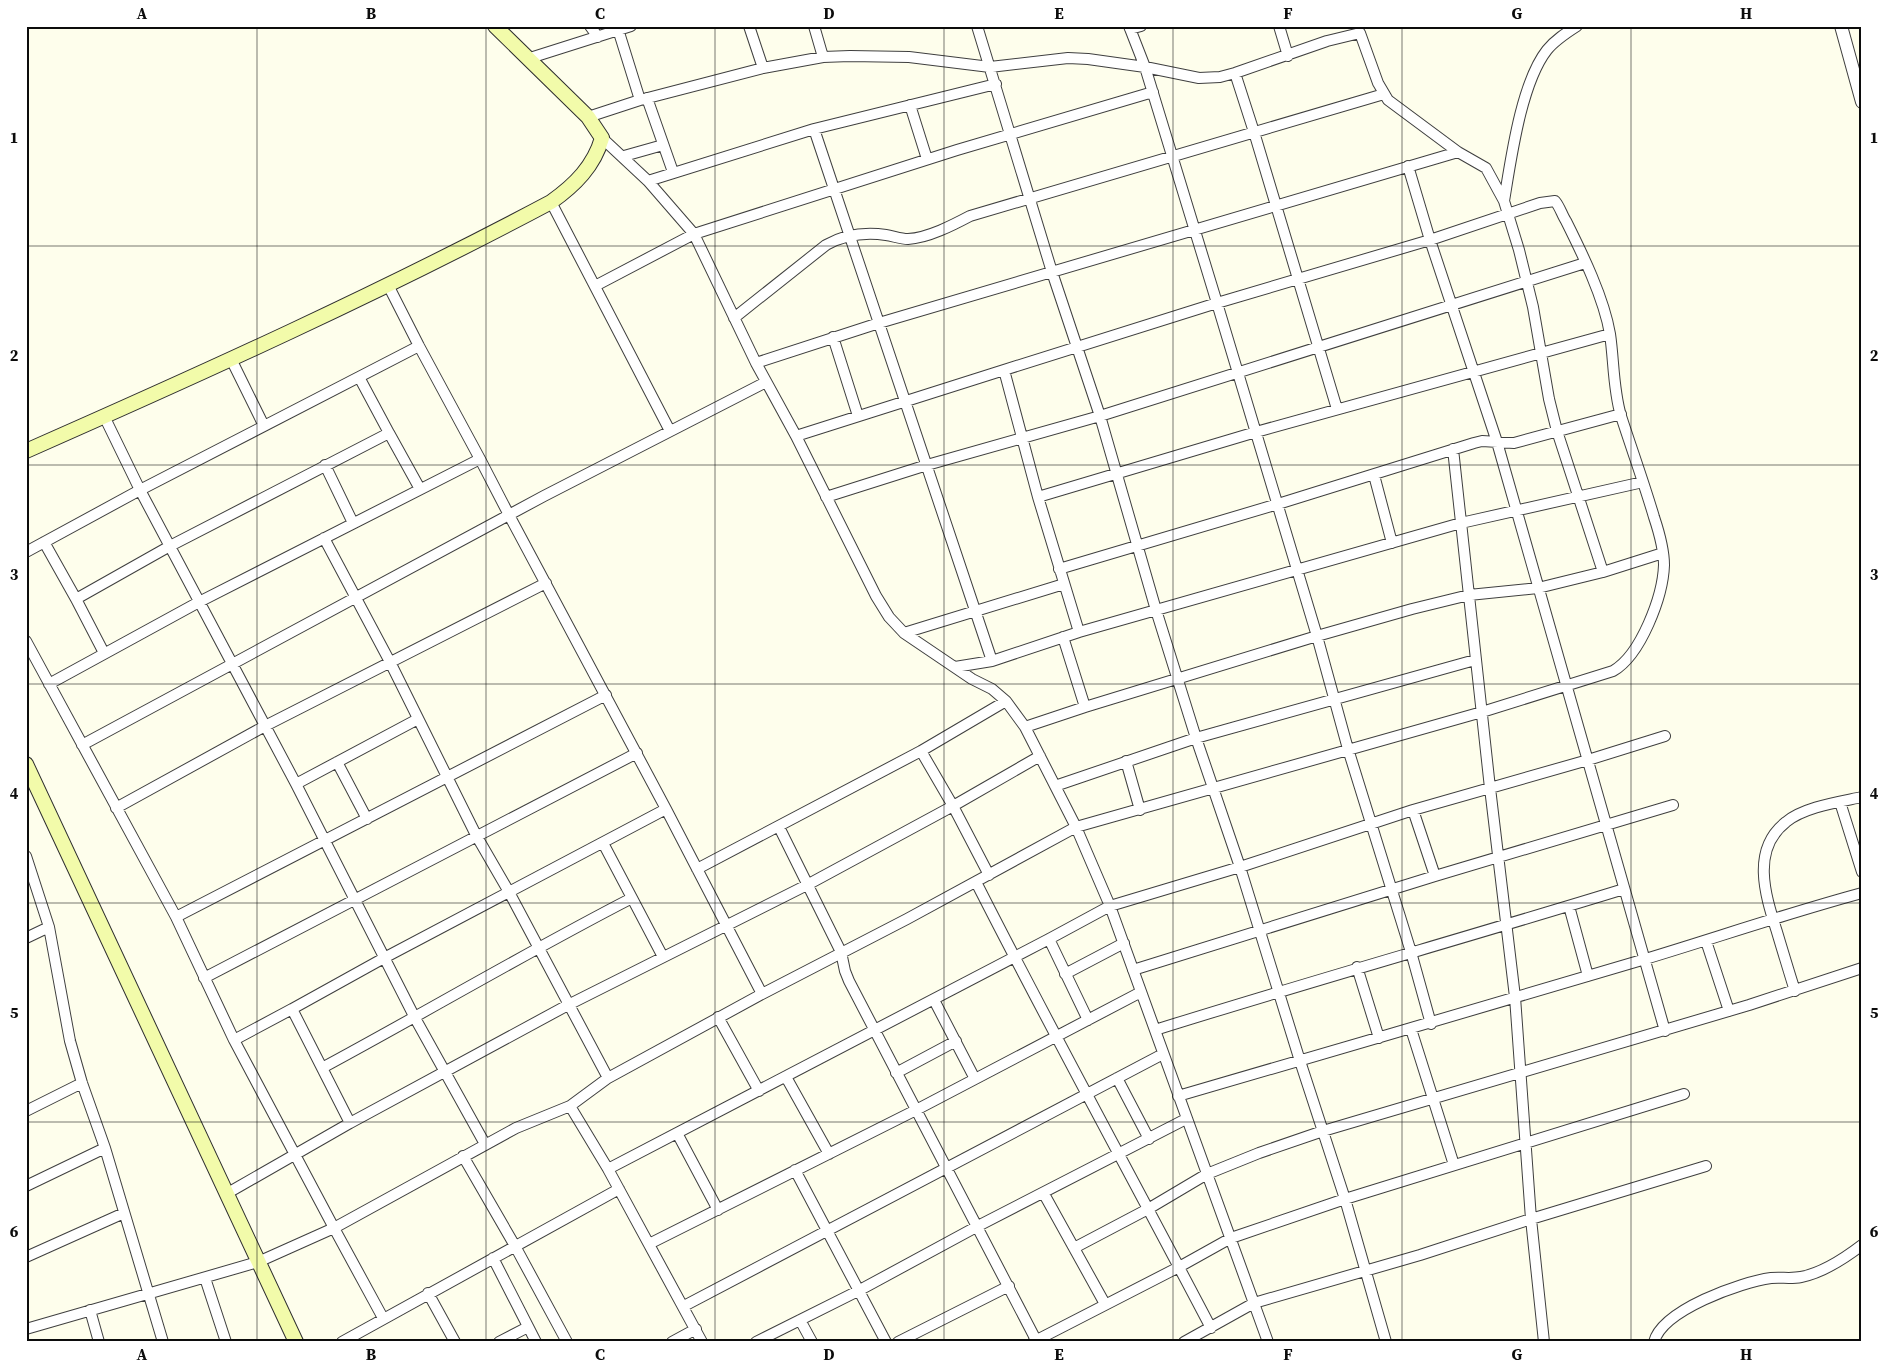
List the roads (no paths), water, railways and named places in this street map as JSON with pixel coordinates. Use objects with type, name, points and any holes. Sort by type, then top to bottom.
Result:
[{"type":"main road","points":[[26,451],[231,359],[388,285],[551,202],[569,188],[595,158],[602,138],[588,117],[496,26]]},
{"type":"main road","points":[[26,764],[296,1342]]},
{"type":"street","points":[[590,26],[598,37]]},
{"type":"street","points":[[530,58],[598,37],[618,28],[631,26]]},
{"type":"street","points":[[749,26],[763,68]]},
{"type":"street","points":[[814,26],[823,57]]},
{"type":"street","points":[[977,26],[1052,272],[1100,416],[1177,679],[1240,867],[1300,1061],[1346,1199],[1386,1342]]},
{"type":"street","points":[[1141,26],[1130,28],[1153,92],[1298,570],[1348,749],[1411,952],[1431,1024]]},
{"type":"street","points":[[1279,26],[1288,56]]},
{"type":"street","points":[[1504,201],[1515,138],[1534,74],[1547,49],[1556,40],[1577,26]]},
{"type":"street","points":[[1842,26],[1862,102]]},
{"type":"street","points":[[618,28],[643,99],[673,172]]},
{"type":"street","points":[[588,117],[643,99],[763,68],[823,57],[909,57],[990,67],[1068,58],[1088,59],[1145,67],[1199,78],[1235,73],[1360,30],[1378,83],[1392,105],[1458,152],[1486,168],[1504,201],[1527,280],[1549,399],[1557,431],[1603,572]]},
{"type":"street","points":[[1235,73],[1337,409]]},
{"type":"street","points":[[648,180],[814,129],[996,84]]},
{"type":"street","points":[[595,286],[694,234],[927,159],[1153,92]]},
{"type":"street","points":[[734,318],[836,239],[850,235],[884,234],[908,239],[919,237],[943,229],[970,216],[1384,94]]},
{"type":"street","points":[[910,105],[927,159]]},
{"type":"street","points":[[814,129],[992,661]]},
{"type":"street","points":[[602,138],[624,156],[648,180],[694,234],[756,363],[796,436],[876,596],[888,616],[904,633],[972,679],[981,682],[1006,701],[1025,727],[1076,827],[1110,906],[1268,1342]]},
{"type":"street","points":[[624,156],[663,145]]},
{"type":"street","points":[[756,363],[879,323],[1194,228],[1458,152]]},
{"type":"street","points":[[1408,166],[1430,240],[1497,442],[1665,1031]]},
{"type":"street","points":[[27,1325],[149,1294],[258,1262],[334,1228],[484,1144],[516,1128],[570,1106],[608,1078],[718,1017],[976,882],[1076,827],[1482,712],[1613,671],[1627,659],[1654,613],[1662,580],[1663,553],[1659,533],[1621,414],[1614,380],[1610,334],[1602,303],[1555,201],[1540,203],[1430,240],[1078,346],[796,436]]},
{"type":"street","points":[[551,202],[670,431]]},
{"type":"street","points":[[826,497],[927,465],[1100,416],[1585,263]]},
{"type":"street","points":[[388,285],[666,808],[762,994]]},
{"type":"street","points":[[1038,497],[1256,432],[1474,370],[1610,334]]},
{"type":"street","points":[[834,337],[858,416]]},
{"type":"street","points":[[26,552],[140,490],[419,346]]},
{"type":"street","points":[[231,359],[264,426]]},
{"type":"street","points":[[1004,370],[1038,497],[1079,632]]},
{"type":"street","points":[[359,377],[420,489]]},
{"type":"street","points":[[82,745],[509,515],[766,382]]},
{"type":"street","points":[[1059,569],[1138,547],[1478,442],[1514,443],[1621,414]]},
{"type":"street","points":[[104,416],[140,490],[296,784],[415,1018],[484,1144]]},
{"type":"street","points":[[76,599],[170,546],[389,433]]},
{"type":"street","points":[[1453,449],[1475,660],[1515,998],[1530,1219],[1544,1342]]},
{"type":"street","points":[[49,684],[199,602],[480,459]]},
{"type":"street","points":[[325,465],[353,523]]},
{"type":"street","points":[[1374,474],[1392,543]]},
{"type":"street","points":[[955,668],[992,661],[1079,632],[1461,523],[1643,482]]},
{"type":"street","points":[[324,538],[390,662],[476,835],[509,892],[608,1078]]},
{"type":"street","points":[[44,542],[104,653]]},
{"type":"street","points":[[1025,727],[1317,636],[1469,595],[1538,588],[1603,572],[1663,553]]},
{"type":"street","points":[[116,808],[265,726],[546,582]]},
{"type":"street","points":[[904,633],[1064,584]]},
{"type":"street","points":[[1063,637],[1085,707]]},
{"type":"street","points":[[26,641],[176,918],[234,1040],[383,1318]]},
{"type":"street","points":[[1055,786],[1196,738],[1475,660]]},
{"type":"street","points":[[176,918],[606,695]]},
{"type":"street","points":[[697,869],[921,751],[1006,701]]},
{"type":"street","points":[[296,784],[418,719]]},
{"type":"street","points":[[608,1169],[1049,940],[1110,906],[1240,867],[1413,810],[1665,736]]},
{"type":"street","points":[[921,751],[953,806],[989,875]]},
{"type":"street","points":[[204,978],[355,901],[476,835],[637,754]]},
{"type":"street","points":[[226,1194],[445,1071],[568,1005],[808,885],[1040,756]]},
{"type":"street","points":[[1126,761],[1140,810]]},
{"type":"street","points":[[337,762],[367,819]]},
{"type":"street","points":[[1795,991],[1764,887],[1763,868],[1767,848],[1776,832],[1786,822],[1802,812],[1862,796]]},
{"type":"street","points":[[1840,802],[1862,872]]},
{"type":"street","points":[[1133,970],[1391,889],[1673,804]]},
{"type":"street","points":[[234,1040],[666,808]]},
{"type":"street","points":[[1413,810],[1434,876]]},
{"type":"street","points":[[779,827],[842,952],[845,971],[896,1073],[1009,1286],[1035,1341],[1231,1238],[1346,1199],[1684,1094]]},
{"type":"street","points":[[602,843],[664,957]]},
{"type":"street","points":[[26,856],[49,928],[70,1042],[105,1148],[163,1342]]},
{"type":"street","points":[[976,882],[1086,1094],[1120,1154],[1211,1328]]},
{"type":"street","points":[[1155,1030],[1357,967],[1624,889]]},
{"type":"street","points":[[1178,1096],[1431,1024],[1862,893]]},
{"type":"street","points":[[322,1068],[415,1018],[538,946],[632,898]]},
{"type":"street","points":[[1569,906],[1588,976]]},
{"type":"street","points":[[26,938],[49,928]]},
{"type":"street","points":[[1049,940],[1088,1020]]},
{"type":"street","points":[[1706,940],[1729,1011]]},
{"type":"street","points":[[1065,974],[1124,943]]},
{"type":"street","points":[[1357,967],[1379,1038]]},
{"type":"street","points":[[1074,1248],[1148,1209],[1207,1174],[1259,1153],[1323,1131],[1432,1098],[1665,1031],[1862,968]]},
{"type":"street","points":[[649,1244],[916,1110],[1141,992]]},
{"type":"street","points":[[934,1000],[975,1079]]},
{"type":"street","points":[[292,1009],[350,1123]]},
{"type":"street","points":[[718,1017],[759,1091]]},
{"type":"street","points":[[1411,1029],[1454,1165]]},
{"type":"street","points":[[896,1073],[956,1041]]},
{"type":"street","points":[[684,1306],[1163,1054]]},
{"type":"street","points":[[786,1076],[829,1154]]},
{"type":"street","points":[[1117,1078],[1149,1139]]},
{"type":"street","points":[[26,1110],[82,1083]]},
{"type":"street","points":[[570,1106],[608,1169],[702,1342]]},
{"type":"street","points":[[756,1342],[858,1291],[978,1226],[1044,1194],[1186,1119]]},
{"type":"street","points":[[677,1133],[718,1210]]},
{"type":"street","points":[[26,1186],[105,1148]]},
{"type":"street","points":[[463,1156],[516,1246],[568,1342]]},
{"type":"street","points":[[1184,1342],[1254,1304],[1430,1252],[1530,1219],[1706,1166]]},
{"type":"street","points":[[795,1170],[886,1342]]},
{"type":"street","points":[[344,1341],[619,1189]]},
{"type":"street","points":[[1044,1194],[1105,1304]]},
{"type":"street","points":[[26,1257],[124,1213]]},
{"type":"street","points":[[1654,1342],[1656,1336],[1676,1314],[1715,1294],[1769,1278],[1802,1277],[1840,1261],[1862,1246]]},
{"type":"street","points":[[493,1258],[536,1342]]},
{"type":"street","points":[[205,1278],[226,1342]]},
{"type":"street","points":[[898,1342],[1009,1286]]},
{"type":"street","points":[[428,1293],[455,1342]]},
{"type":"street","points":[[90,1310],[98,1342]]},
{"type":"street","points":[[800,1320],[812,1342]]},
{"type":"street","points":[[499,1342],[528,1327]]},
{"type":"street","points":[[672,1342],[696,1329]]}]
